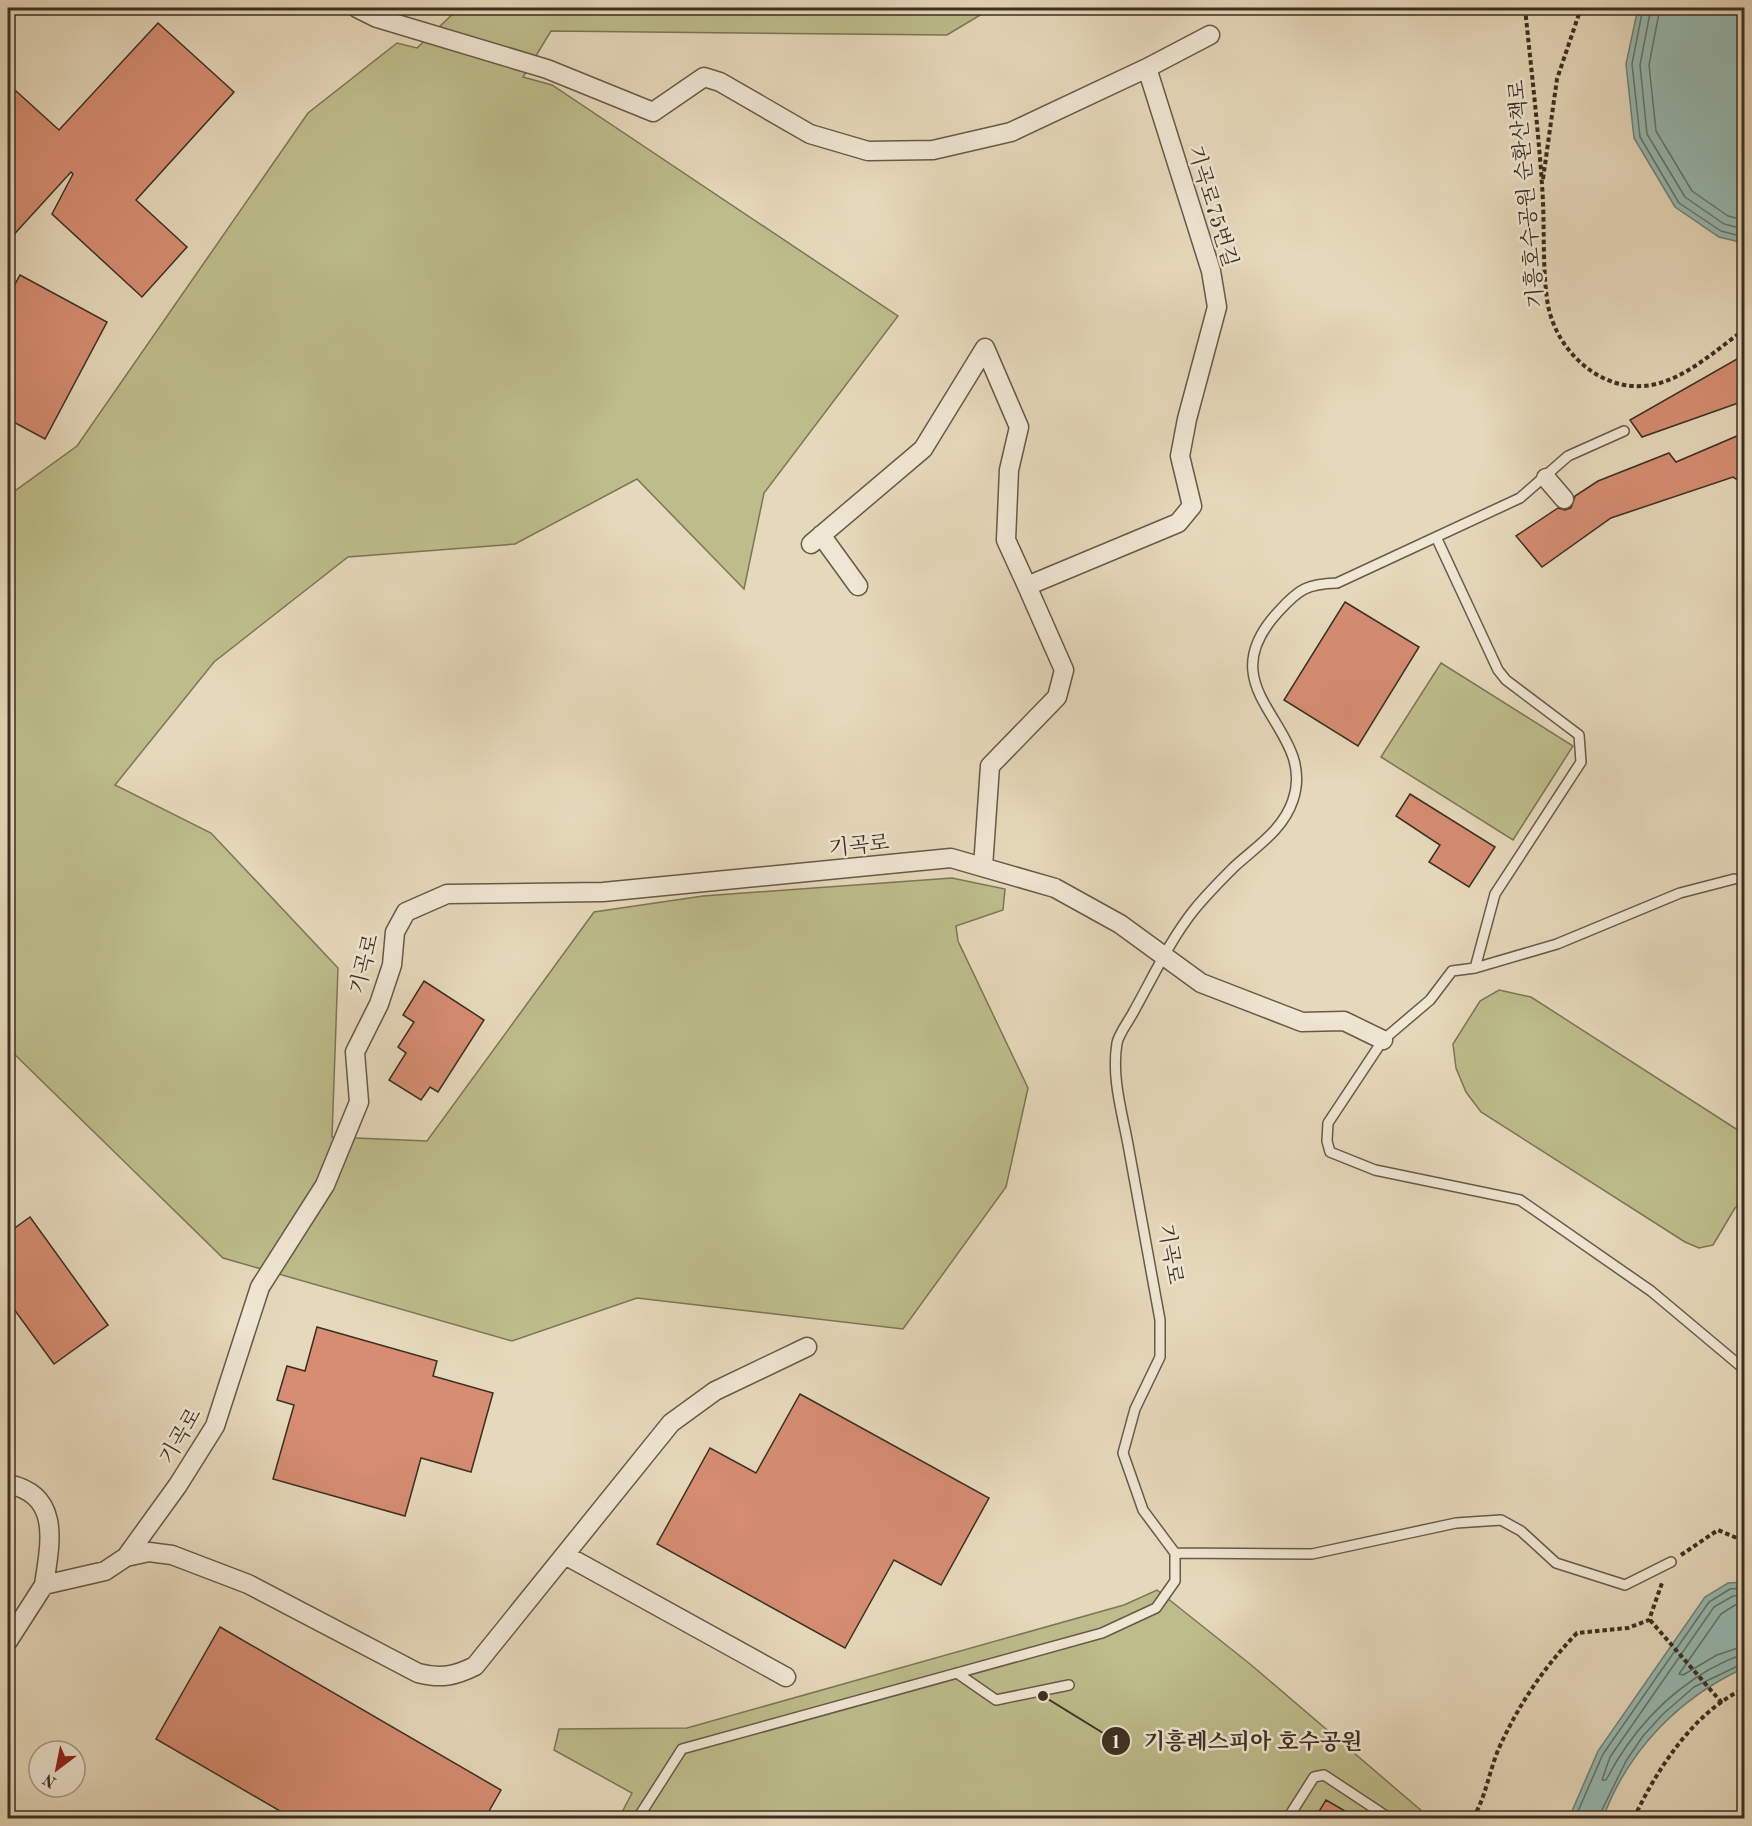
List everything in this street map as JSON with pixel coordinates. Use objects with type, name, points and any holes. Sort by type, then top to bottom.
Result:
[{"type":"street","points":[[357,8],[377,18],[547,69],[653,112],[704,77],[720,82],[810,134],[868,151],[933,150],[1011,132],[1147,68],[1210,35]]},
{"type":"street","name":"기곡로75번길","points":[[1027,586],[1178,523],[1192,506],[1180,456],[1187,419],[1217,307],[1211,271],[1147,68]]},
{"type":"street","points":[[858,585],[816,540],[923,449],[985,348],[1019,427],[1009,470],[1006,540],[1064,670],[1057,697],[990,766],[983,867]]},
{"type":"street","points":[[1546,478],[1564,499]]},
{"type":"street","name":"기곡로","points":[[44,1585],[105,1571],[126,1557],[178,1485],[215,1426],[260,1287],[326,1185],[359,1102],[355,1052],[379,1004],[392,965],[395,932],[406,912],[447,894],[603,892],[951,858],[1055,888],[1120,924],[1201,983],[1302,1022],[1344,1021],[1383,1040]]},
{"type":"street","points":[[126,1557],[149,1552],[172,1555],[248,1584],[413,1671],[435,1677],[455,1676],[476,1666],[671,1423],[715,1391],[807,1347]]},
{"type":"street","points":[[8,1484],[22,1487],[45,1509],[51,1532],[44,1585],[8,1641]]},
{"type":"street","points":[[565,1555],[786,1677]]},
{"type":"lane","points":[[1165,955],[1194,910],[1234,867],[1270,836],[1282,822],[1293,800],[1299,771],[1282,732],[1262,703],[1253,676],[1255,643],[1271,620],[1294,594],[1313,584],[1336,583],[1437,539],[1520,498],[1546,478],[1568,456],[1624,431]]},
{"type":"lane","points":[[1437,539],[1498,670],[1506,680],[1579,735],[1581,762],[1495,894],[1475,968]]},
{"type":"lane","points":[[1734,879],[1680,892],[1557,944],[1475,968],[1452,971],[1430,1000],[1383,1040],[1328,1123],[1327,1141],[1330,1152],[1375,1170],[1520,1200],[1651,1292],[1744,1369]]},
{"type":"lane","name":"기곡로","points":[[1165,955],[1118,1041],[1116,1083],[1160,1320],[1160,1357],[1135,1409],[1123,1453],[1143,1510],[1175,1552]]},
{"type":"lane","points":[[638,1818],[682,1749],[1102,1633],[1156,1608],[1175,1581],[1175,1552],[1312,1554],[1456,1523],[1501,1520],[1521,1532],[1556,1563],[1625,1585],[1671,1562]]},
{"type":"lane","points":[[957,1673],[996,1700],[1069,1685]]},
{"type":"lane","points":[[1288,1818],[1314,1777],[1324,1775],[1389,1818]]},
{"type":"path","name":"기흥호수공원 순환산책로","points":[[1525,8],[1542,184],[1547,299],[1552,322],[1571,355],[1586,369],[1604,378],[1634,386],[1656,384],[1688,371],[1744,330]]},
{"type":"path","points":[[1542,184],[1557,79],[1581,8]]},
{"type":"path","points":[[1473,1818],[1480,1807],[1499,1750],[1523,1701],[1549,1662],[1577,1633],[1628,1628],[1649,1620],[1671,1562],[1718,1530],[1744,1541]]},
{"type":"path","points":[[1649,1620],[1715,1692],[1722,1703]]},
{"type":"path","points":[[1634,1818],[1649,1786],[1678,1744],[1722,1703],[1744,1689]]},
{"type":"green space","points":[[459,8],[992,8],[947,35],[551,31],[523,77],[552,85],[898,316],[764,493],[744,589],[637,479],[515,544],[348,557],[214,662],[115,785],[211,833],[338,968],[332,1137],[427,1141],[594,912],[703,896],[952,878],[1005,889],[1003,910],[956,926],[958,941],[1028,1088],[1006,1187],[903,1329],[637,1298],[512,1341],[223,1258],[8,1048],[8,496],[77,446],[308,113],[397,43],[417,48]]},
{"type":"green space","points":[[1441,663],[1573,746],[1513,840],[1381,757]]},
{"type":"green space","points":[[1499,990],[1531,997],[1744,1134],[1744,1202],[1735,1208],[1713,1245],[1699,1248],[1685,1242],[1481,1112],[1466,1092],[1456,1068],[1453,1044],[1480,1001]]},
{"type":"green space","points":[[1157,1590],[1250,1664],[1430,1818],[619,1818],[632,1793],[554,1750],[559,1729],[687,1728],[1124,1605]]},
{"type":"water","points":[[1638,8],[1744,8],[1744,243],[1719,237],[1675,207],[1634,138],[1626,64]]},
{"type":"water","points":[[1744,1582],[1744,1668],[1698,1695],[1658,1729],[1626,1770],[1603,1818],[1569,1818],[1598,1751],[1705,1597],[1728,1583]]},
{"type":"building","points":[[158,23],[234,92],[136,200],[187,247],[142,297],[52,214],[73,174],[71,172],[8,241],[8,100],[16,91],[59,130]]},
{"type":"building","points":[[20,275],[107,322],[45,439],[8,419],[8,297]]},
{"type":"building","points":[[1744,355],[1744,401],[1642,437],[1630,420]]},
{"type":"building","points":[[1744,433],[1744,484],[1733,477],[1611,518],[1542,567],[1516,536],[1558,508],[1565,510],[1571,508],[1575,496],[1598,481],[1669,453],[1676,462]]},
{"type":"building","points":[[1345,602],[1419,647],[1358,746],[1284,700]]},
{"type":"building","points":[[1410,794],[1495,847],[1469,887],[1429,862],[1440,845],[1396,816]]},
{"type":"building","points":[[424,981],[484,1020],[438,1092],[430,1087],[421,1100],[389,1080],[406,1053],[398,1047],[414,1022],[403,1015]]},
{"type":"building","points":[[30,1217],[108,1325],[54,1364],[8,1301],[8,1233]]},
{"type":"building","points":[[317,1327],[437,1361],[433,1376],[493,1393],[471,1472],[421,1458],[405,1516],[273,1479],[294,1405],[277,1400],[287,1366],[305,1371]]},
{"type":"building","points":[[800,1394],[989,1498],[941,1585],[894,1560],[845,1648],[657,1544],[710,1448],[756,1473]]},
{"type":"building","points":[[220,1627],[501,1790],[485,1818],[292,1818],[156,1739]]},
{"type":"building","points":[[1326,1800],[1357,1818],[1315,1818]]},
{"type":"place","name":"기흥레스피아 호수공원","points":[[1043,1696]]}]
